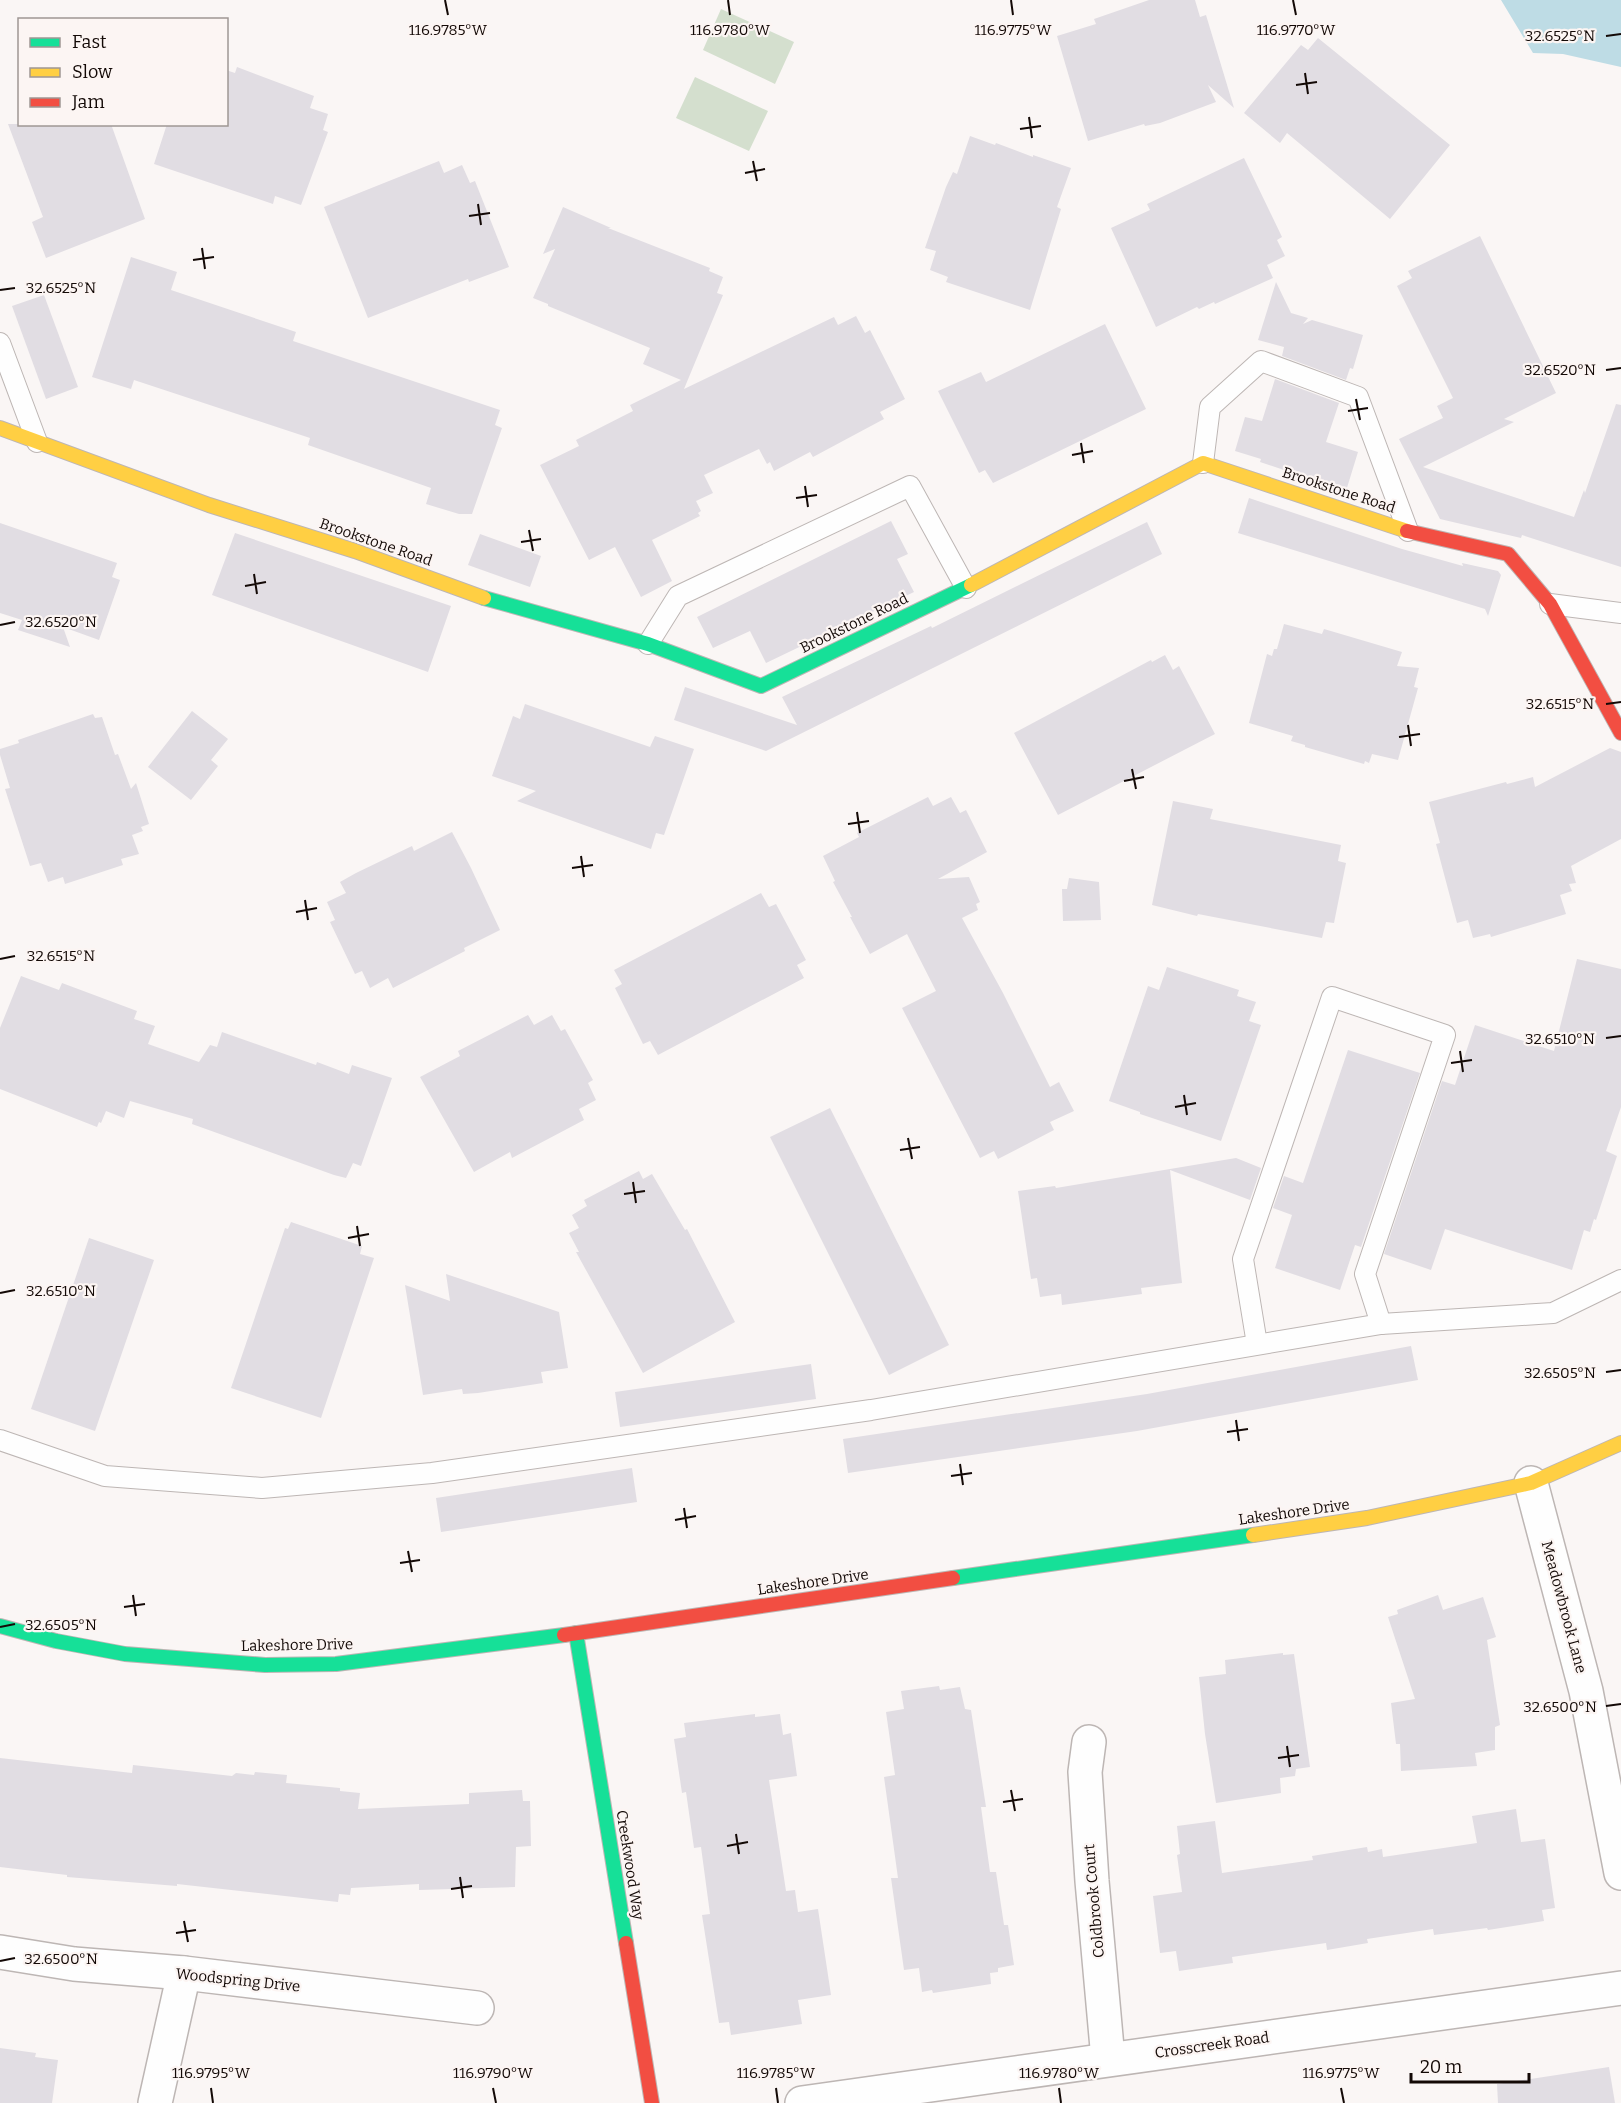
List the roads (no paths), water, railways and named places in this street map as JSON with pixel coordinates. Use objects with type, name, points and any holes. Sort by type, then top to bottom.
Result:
[{"type":"street","name":"Brookstone Road","points":[[0,428],[209,505],[355,551],[486,599],[648,644],[762,686],[966,588],[1203,463],[1408,531],[1508,554],[1550,604],[1621,733]]},
{"type":"street","name":"Lakeshore Drive","points":[[0,1626],[56,1641],[125,1654],[265,1665],[336,1664],[576,1633],[1368,1518],[1531,1483],[1621,1443]]},
{"type":"street","name":"Meadowbrook Lane","points":[[1531,1483],[1586,1691],[1621,1873]]},
{"type":"street","name":"Creekwood Way","points":[[576,1633],[652,2103]]},
{"type":"street","name":"Coldbrook Court","points":[[1089,1742],[1085,1772],[1108,2059]]},
{"type":"street","name":"Woodspring Drive","points":[[0,1952],[74,1964],[184,1973],[477,2008]]},
{"type":"street","points":[[155,2103],[184,1973]]},
{"type":"street","name":"Crosscreek Road","points":[[802,2103],[1621,1988]]},
{"type":"lane","points":[[0,343],[37,442]]},
{"type":"lane","points":[[1203,463],[1210,407],[1261,361],[1358,398],[1408,531]]},
{"type":"lane","points":[[648,644],[678,596],[910,486],[966,588]]},
{"type":"lane","points":[[1550,604],[1621,613]]},
{"type":"lane","points":[[1257,1344],[1243,1259],[1332,997],[1445,1035],[1365,1274],[1381,1324]]},
{"type":"lane","points":[[0,1440],[105,1476],[262,1488],[432,1473],[871,1410],[1381,1324],[1552,1313],[1621,1280]]},
{"type":"water","points":[[1501,0],[1621,0],[1621,67],[1563,54],[1533,53]]}]
